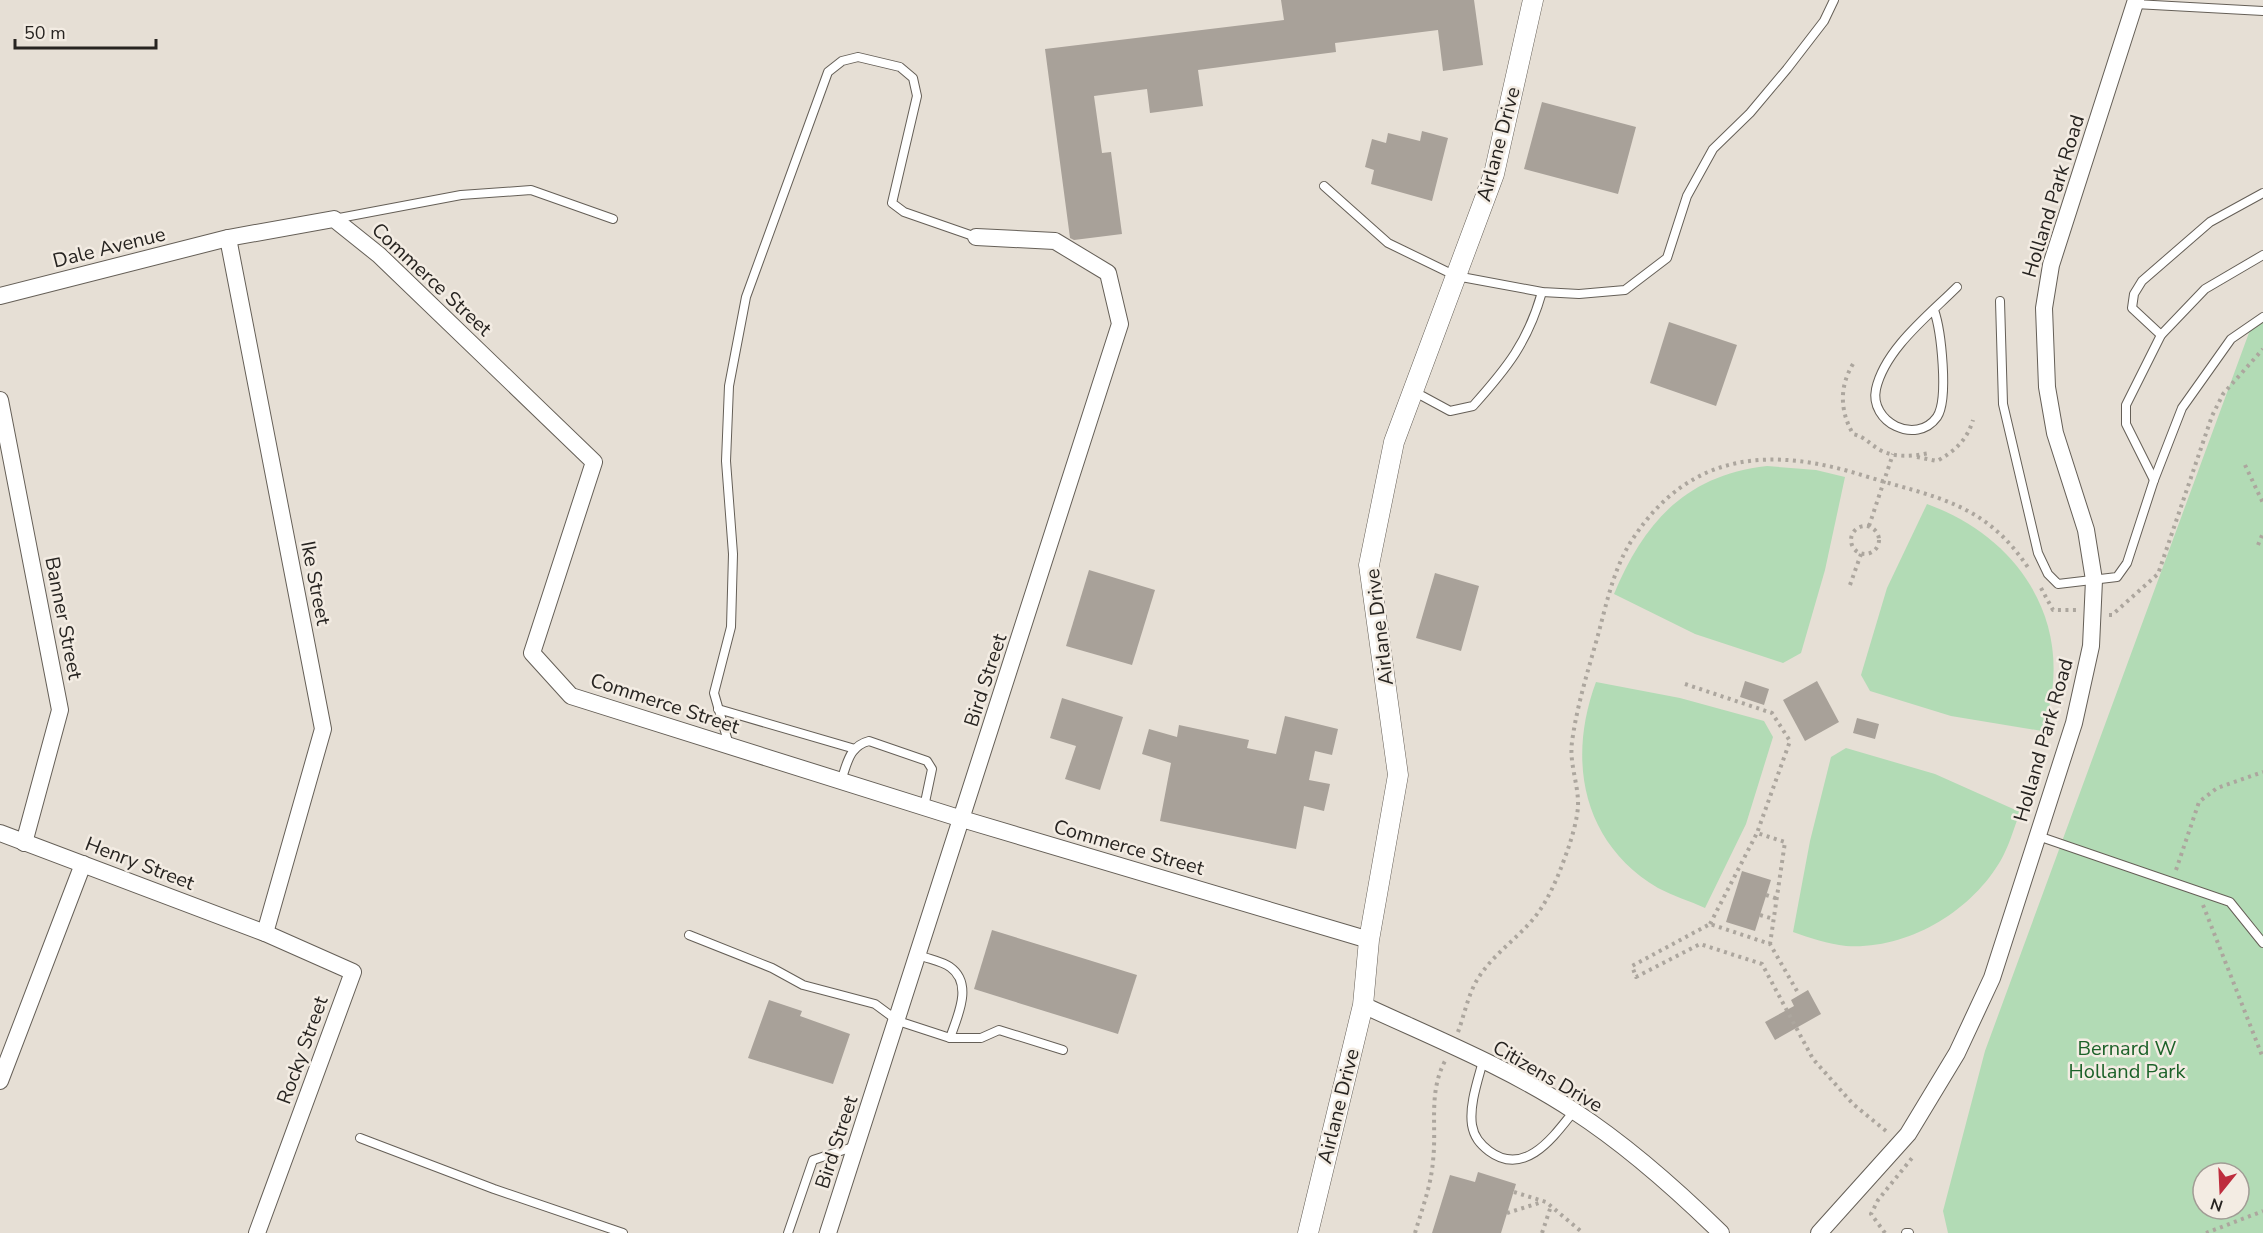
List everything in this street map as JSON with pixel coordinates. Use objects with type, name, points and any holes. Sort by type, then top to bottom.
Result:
[{"type":"street","name":"Airlane Drive","points":[[1308,1233],[1363,1005],[1369,940],[1398,775],[1369,565],[1394,442],[1494,174],[1533,0]]},
{"type":"street","name":"Holland Park Road","points":[[1819,1233],[1908,1134],[1957,1053],[1992,978],[2074,723],[2091,646],[2094,580],[2086,530],[2055,433],[2047,387],[2044,308],[2051,266],[2135,2]]},
{"type":"street","points":[[228,238],[334,219]]},
{"type":"street","name":"Commerce Street","points":[[334,219],[379,255],[594,462],[532,653],[571,696],[962,819],[1369,940]]},
{"type":"street","name":"Bird Street","points":[[828,1233],[898,1021],[1120,324],[1108,273],[1055,241],[975,237]]},
{"type":"street","name":"Dale Avenue","points":[[0,296],[228,238]]},
{"type":"street","name":"Ike Street","points":[[228,238],[323,729],[265,933]]},
{"type":"street","name":"Banner Street","points":[[0,400],[60,710],[24,843]]},
{"type":"street","name":"Henry Street","points":[[0,833],[265,933]]},
{"type":"street","points":[[0,1082],[83,864]]},
{"type":"street","name":"Rocky Street","points":[[257,1233],[353,972],[265,933]]},
{"type":"street","name":"Citizens Drive","points":[[1363,1005],[1483,1061],[1574,1111],[1676,1188],[1722,1233]]},
{"type":"lane","points":[[1324,186],[1388,243],[1456,276],[1542,292],[1580,294],[1625,290],[1667,258],[1687,196],[1713,149],[1750,113],[1787,69],[1824,21],[1834,0]]},
{"type":"lane","points":[[2135,2],[2198,4],[2263,11]]},
{"type":"lane","points":[[729,746],[714,693],[731,627],[733,554],[726,461],[729,386],[746,297],[828,72],[842,61],[858,57],[879,60],[900,67],[913,78],[916,96],[891,203],[904,212],[975,237]]},
{"type":"lane","points":[[334,219],[461,195],[531,190],[613,219]]},
{"type":"lane","points":[[2161,335],[2132,308],[2134,294],[2142,281],[2210,222],[2263,193]]},
{"type":"lane","points":[[2154,480],[2126,424],[2126,405],[2161,335],[2205,290],[2263,255]]},
{"type":"lane","points":[[1934,310],[1940,325],[1942,401],[1936,417],[1923,428],[1907,430],[1893,427],[1880,414],[1876,391],[1884,369],[1911,330],[1957,287]]},
{"type":"lane","points":[[1413,391],[1450,411],[1473,406],[1521,346],[1533,324],[1542,292]]},
{"type":"lane","points":[[2000,301],[2003,404],[2038,554],[2048,574],[2058,584],[2117,577],[2127,563],[2154,480],[2181,408],[2231,339],[2263,317]]},
{"type":"lane","points":[[718,709],[855,749]]},
{"type":"lane","points":[[841,781],[850,753],[860,744],[869,741],[927,761],[932,769],[924,807]]},
{"type":"lane","points":[[2038,836],[2230,902],[2263,943]]},
{"type":"lane","points":[[689,935],[772,968],[803,985],[875,1004],[898,1021],[950,1038],[981,1038],[999,1030],[1063,1050]]},
{"type":"lane","points":[[919,955],[951,968],[964,995],[950,1038]]},
{"type":"lane","points":[[1483,1061],[1472,1125],[1479,1143],[1495,1155],[1518,1160],[1536,1153],[1574,1111]]},
{"type":"lane","points":[[360,1138],[495,1189],[623,1233]]},
{"type":"lane","points":[[788,1233],[813,1160],[856,1146]]},
{"type":"path","points":[[2038,582],[2053,610],[2075,609],[2091,614],[2112,615],[2158,574],[2212,416],[2223,394],[2263,349]]},
{"type":"path","points":[[1853,364],[1843,386],[1844,414],[1853,434],[1865,436],[1881,450],[1937,461],[1951,453],[1970,431],[1973,420]]},
{"type":"path","points":[[1914,456],[1930,453]]},
{"type":"path","points":[[1869,526],[1893,454]]},
{"type":"path","points":[[1415,1233],[1431,1180],[1434,1147],[1433,1109],[1438,1074],[1453,1046],[1476,982],[1497,954],[1535,917],[1554,881],[1569,844],[1578,806],[1570,757],[1576,710],[1616,573],[1633,538],[1657,508],[1683,487],[1719,468],[1751,459],[1783,457],[1824,463],[1967,508],[1992,525],[2014,545],[2032,573]]},
{"type":"path","points":[[2245,465],[2263,503]]},
{"type":"path","points":[[1869,526],[1878,533],[1880,542],[1871,553],[1861,554],[1852,545],[1851,536],[1857,528],[1869,526]]},
{"type":"path","points":[[2258,545],[2263,533]]},
{"type":"path","points":[[1850,585],[1861,554]]},
{"type":"path","points":[[1685,684],[1772,713],[1790,741],[1757,833],[1710,924],[1632,966],[1636,976],[1700,944],[1762,964],[1813,1059],[1853,1104],[1886,1131]]},
{"type":"path","points":[[2172,882],[2199,802],[2217,788],[2263,772]]},
{"type":"path","points":[[1757,833],[1785,842],[1770,944],[1797,991]]},
{"type":"path","points":[[2197,890],[2263,1058]]},
{"type":"path","points":[[1766,895],[1778,899]]},
{"type":"path","points":[[1760,915],[1774,919]]},
{"type":"path","points":[[1710,924],[1770,944]]},
{"type":"path","points":[[1885,1233],[1871,1214],[1878,1200],[1912,1158]]},
{"type":"path","points":[[1514,1192],[1551,1206],[1583,1233]]},
{"type":"path","points":[[1507,1213],[1542,1201]]},
{"type":"path","points":[[1542,1233],[1551,1206]]},
{"type":"path","points":[[2206,1233],[2263,1211]]},
{"type":"green space","name":"Bernard W Holland Park","points":[[2263,322],[2263,1233],[1948,1233],[1943,1211],[1985,1051],[2250,330]]},
{"type":"green space","points":[[1767,466],[1816,470],[1845,477],[1825,570],[1801,653],[1783,663],[1695,634],[1614,594],[1639,545],[1671,506],[1691,491],[1713,480],[1738,471]]},
{"type":"green space","points":[[1927,504],[1961,520],[1991,540],[2016,565],[2035,593],[2047,624],[2053,658],[2052,694],[2042,731],[1951,716],[1870,691],[1861,675],[1887,588]]},
{"type":"green space","points":[[1596,682],[1680,698],[1764,721],[1773,737],[1746,824],[1705,908],[1658,888],[1632,869],[1612,848],[1597,824],[1588,797],[1583,770],[1583,741],[1587,711]]},
{"type":"green space","points":[[1846,748],[1935,774],[2020,812],[2001,860],[1973,896],[1935,924],[1892,942],[1869,946],[1846,946],[1793,932],[1810,841],[1831,757]]},
{"type":"building","points":[[1281,0],[1474,0],[1483,65],[1443,71],[1438,30],[1335,43],[1336,52],[1198,70],[1203,106],[1150,113],[1147,89],[1094,96],[1102,153],[1111,152],[1122,234],[1074,240],[1070,238],[1045,49],[1284,20]]},
{"type":"building","points":[[1542,102],[1636,127],[1618,194],[1524,169]]},
{"type":"building","points":[[1422,131],[1448,138],[1432,201],[1371,184],[1374,170],[1365,167],[1372,139],[1386,143],[1388,133],[1420,141]]},
{"type":"building","points":[[1669,322],[1737,345],[1716,406],[1650,383]]},
{"type":"building","points":[[1089,570],[1155,590],[1132,665],[1066,646]]},
{"type":"building","points":[[1435,573],[1479,586],[1461,651],[1416,638]]},
{"type":"building","points":[[1745,681],[1769,689],[1764,705],[1740,697]]},
{"type":"building","points":[[1817,681],[1839,722],[1805,741],[1783,700]]},
{"type":"building","points":[[1062,698],[1123,717],[1100,790],[1065,779],[1076,746],[1050,738]]},
{"type":"building","points":[[1285,716],[1338,729],[1332,755],[1315,751],[1309,780],[1330,784],[1324,811],[1304,806],[1296,849],[1160,821],[1171,763],[1142,754],[1149,729],[1177,737],[1179,725],[1249,740],[1247,748],[1276,754]]},
{"type":"building","points":[[1857,718],[1879,724],[1875,739],[1853,733]]},
{"type":"building","points":[[1742,871],[1771,880],[1755,931],[1726,922]]},
{"type":"building","points":[[992,930],[1137,975],[1118,1034],[974,989]]},
{"type":"building","points":[[1808,990],[1821,1014],[1775,1040],[1765,1022],[1794,1006],[1791,1000]]},
{"type":"building","points":[[769,1000],[802,1011],[800,1016],[850,1034],[833,1084],[748,1058]]},
{"type":"building","points":[[1478,1172],[1516,1184],[1501,1233],[1432,1233],[1450,1175],[1475,1182]]}]
